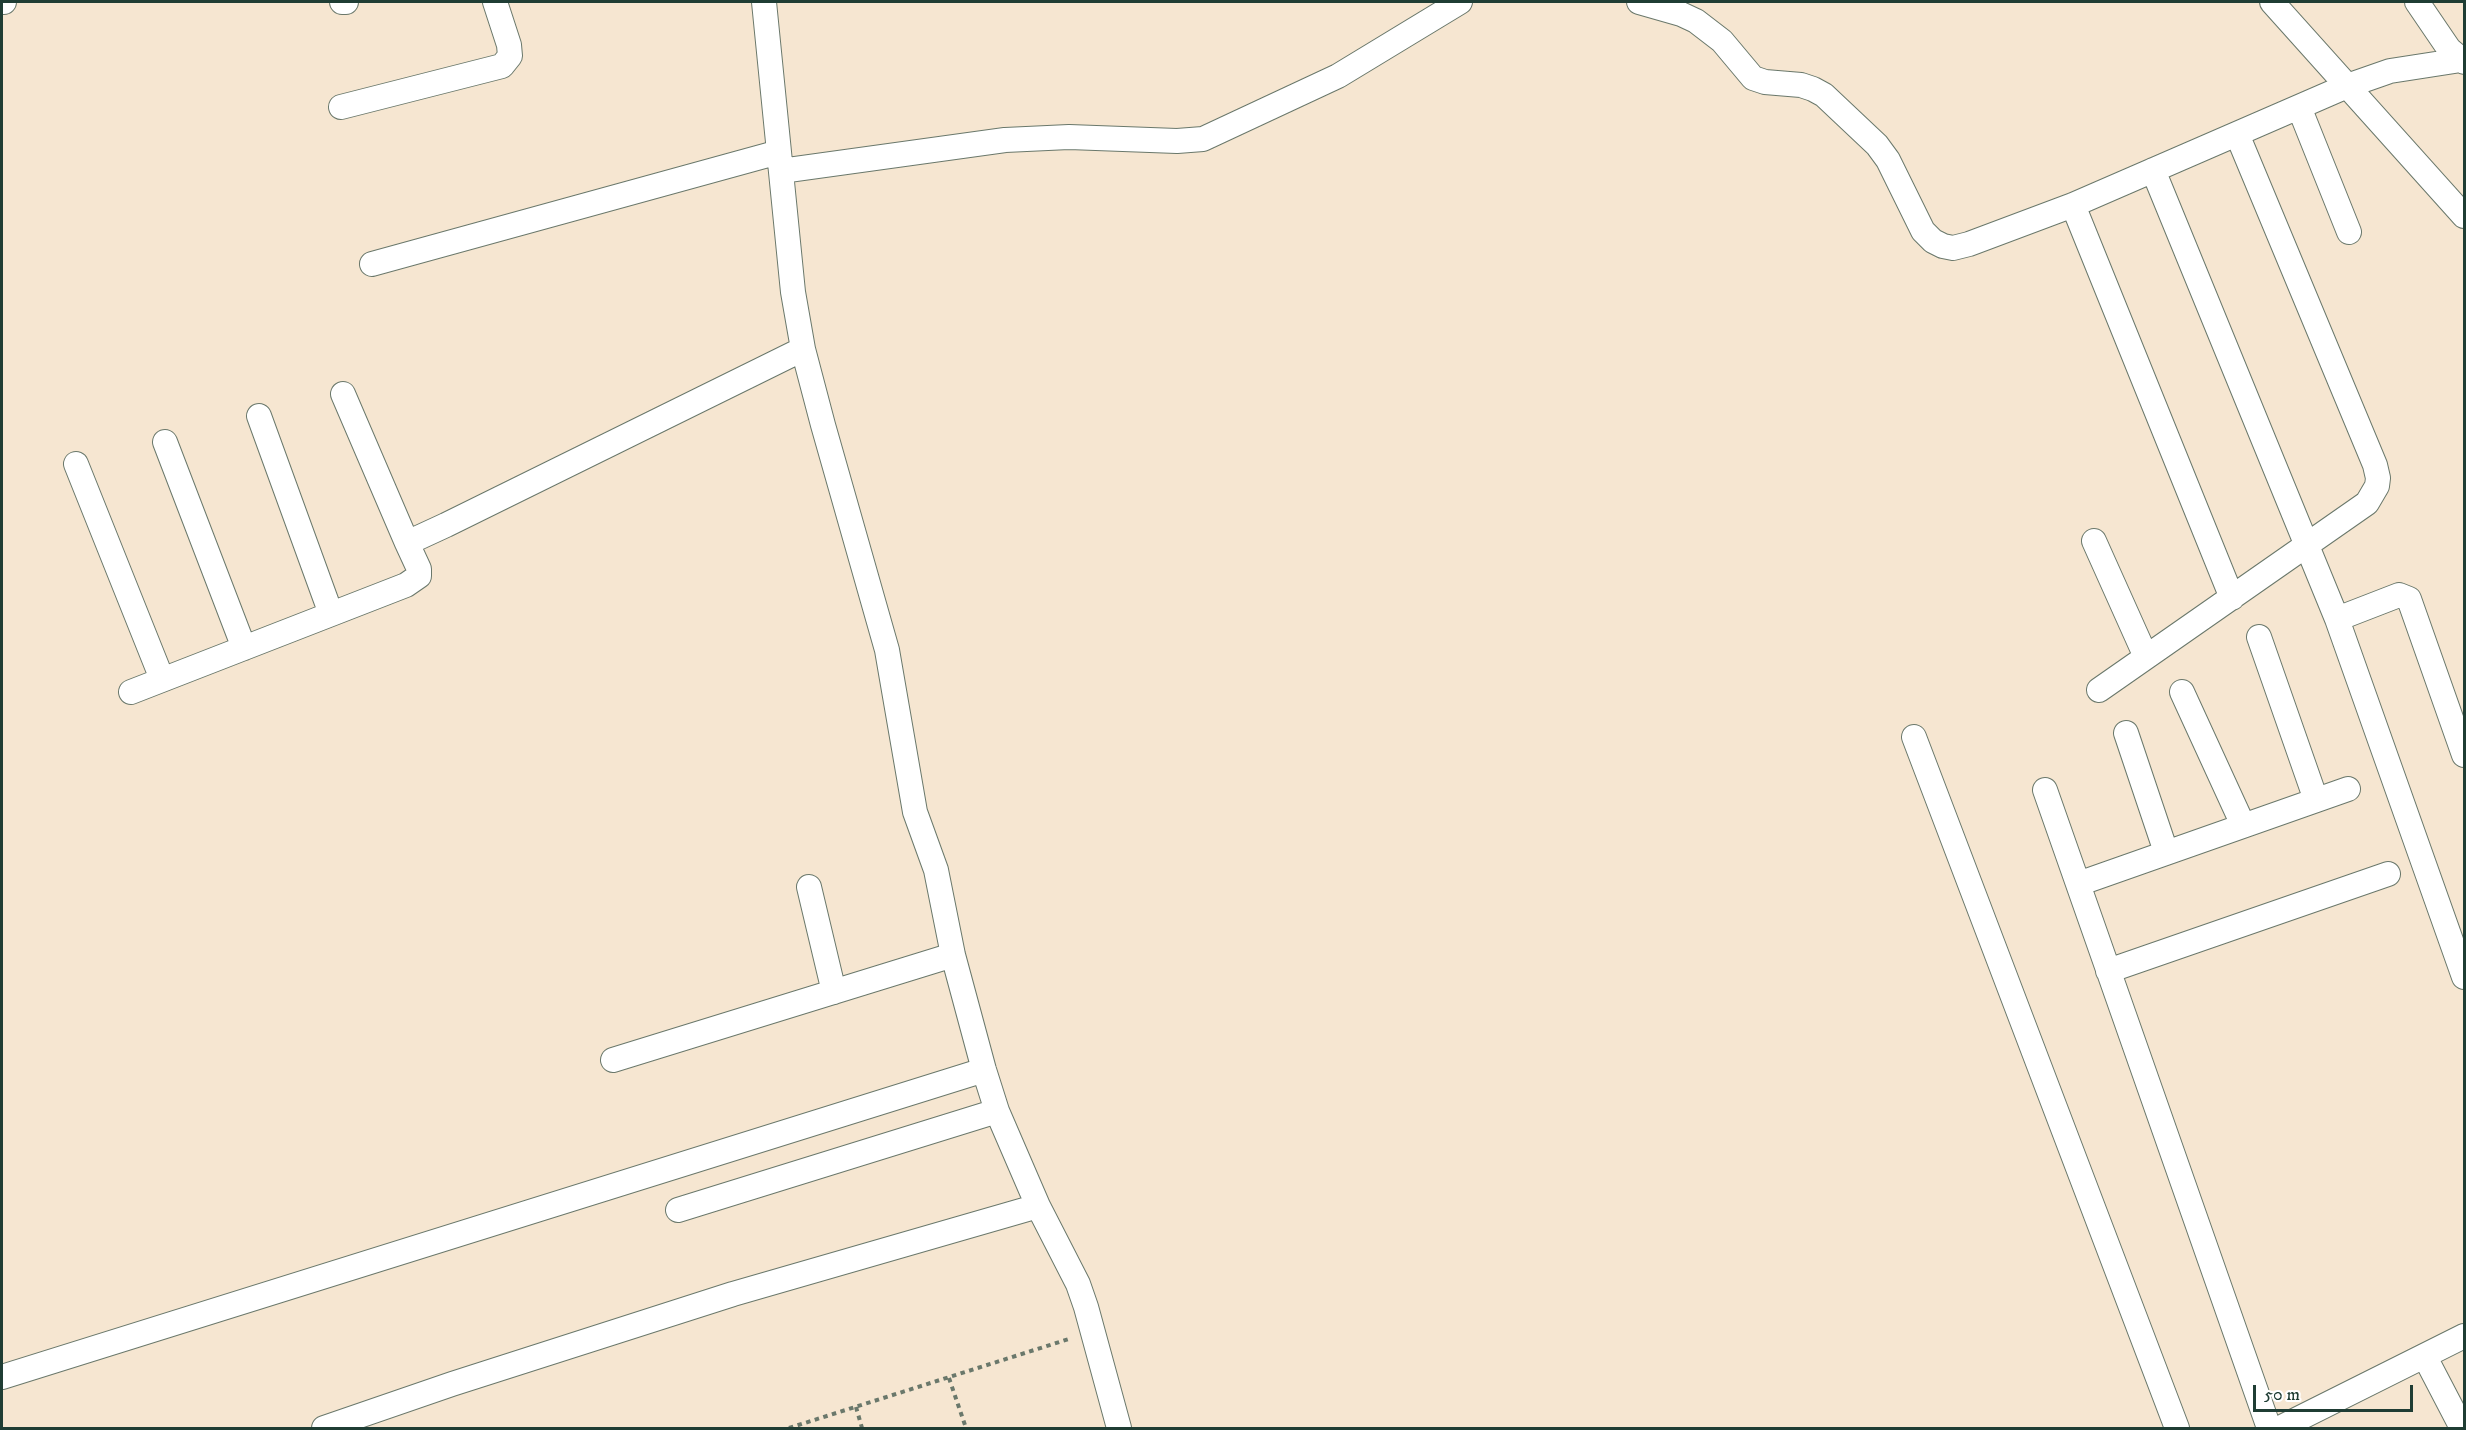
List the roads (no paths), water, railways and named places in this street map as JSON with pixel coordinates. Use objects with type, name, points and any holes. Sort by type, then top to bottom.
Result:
[{"type":"street","points":[[341,107],[502,66],[510,56],[509,45],[495,2]]},
{"type":"street","points":[[764,2],[793,292],[803,349],[887,650],[915,812],[936,870],[953,954],[997,1111],[1038,1206],[1078,1284],[1119,1428]]},
{"type":"street","points":[[372,264],[780,162],[1005,140],[1069,137],[1177,141],[1203,139],[1338,76],[1460,2]]},
{"type":"street","points":[[1639,2],[1681,14],[1696,21],[1722,41],[1753,78],[1765,82],[1807,87],[1824,95],[1877,145],[1888,160],[1923,231],[1933,241],[1953,248],[2073,205],[2347,86],[2390,71],[2463,61]]},
{"type":"street","points":[[2272,2],[2464,216]]},
{"type":"street","points":[[2417,2],[2449,49],[2463,61]]},
{"type":"street","points":[[2299,107],[2349,232]]},
{"type":"street","points":[[2098,690],[2367,503],[2374,495],[2378,478],[2375,465],[2237,134]]},
{"type":"street","points":[[2153,170],[2337,619],[2464,977]]},
{"type":"street","points":[[2073,205],[2232,597]]},
{"type":"street","points":[[407,543],[803,349]]},
{"type":"street","points":[[132,692],[331,614],[415,580],[419,576],[419,569],[343,394]]},
{"type":"street","points":[[259,416],[331,614]]},
{"type":"street","points":[[165,442],[244,648]]},
{"type":"street","points":[[76,464],[162,679]]},
{"type":"street","points":[[2094,542],[2146,657]]},
{"type":"street","points":[[2337,619],[2399,595],[2409,599],[2464,755]]},
{"type":"street","points":[[2259,637],[2316,800]]},
{"type":"street","points":[[2182,692],[2243,825]]},
{"type":"street","points":[[2126,733],[2166,852]]},
{"type":"street","points":[[1914,736],[2177,1428]]},
{"type":"street","points":[[2078,884],[2348,789]]},
{"type":"street","points":[[2045,790],[2270,1428]]},
{"type":"street","points":[[2108,971],[2388,874]]},
{"type":"street","points":[[809,887],[834,992]]},
{"type":"street","points":[[613,1060],[953,954]]},
{"type":"street","points":[[2,1377],[984,1070]]},
{"type":"street","points":[[678,1210],[997,1111]]},
{"type":"street","points":[[324,1428],[452,1384],[733,1294],[1038,1206]]},
{"type":"street","points":[[2280,1428],[2464,1336]]},
{"type":"street","points":[[2425,1357],[2462,1428]]}]
